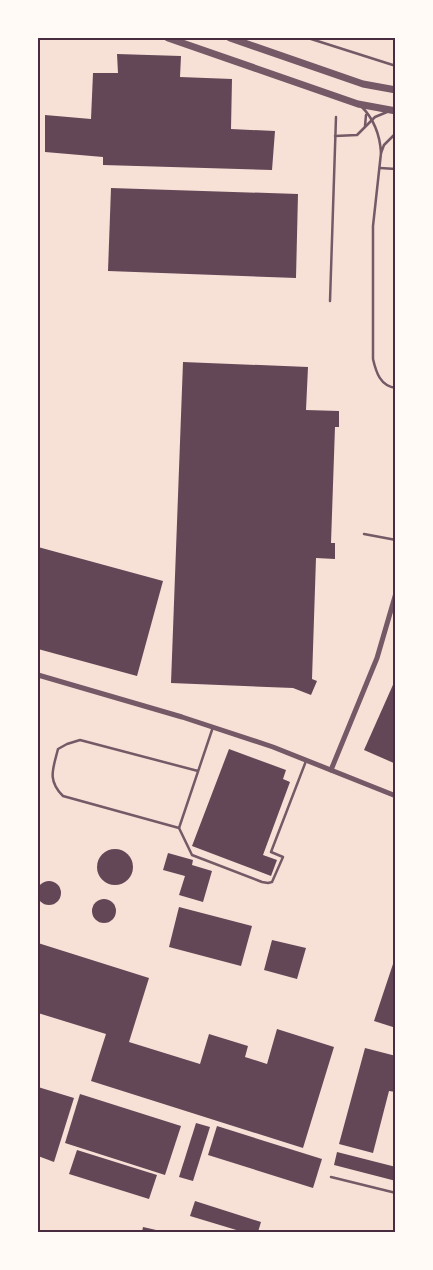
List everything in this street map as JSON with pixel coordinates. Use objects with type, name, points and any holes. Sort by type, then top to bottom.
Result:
[{"type":"street","points":[[168,38],[358,104],[396,111]]},
{"type":"street","points":[[230,38],[363,84],[396,90]]},
{"type":"street","points":[[331,770],[377,658],[396,593]]},
{"type":"street","points":[[38,675],[213,727],[273,747],[396,796]]},
{"type":"lane","points":[[308,38],[396,66]]},
{"type":"lane","points":[[358,104],[372,120],[379,135],[381,153],[373,226],[373,352],[378,375],[387,386],[396,388]]},
{"type":"lane","points":[[363,130],[367,121],[365,111]]},
{"type":"lane","points":[[335,136],[354,136],[380,114],[396,111]]},
{"type":"lane","points":[[330,301],[336,117]]},
{"type":"lane","points":[[381,153],[384,145],[396,133]]},
{"type":"lane","points":[[380,168],[396,168]]},
{"type":"lane","points":[[364,534],[396,540]]},
{"type":"lane","points":[[213,727],[180,828],[192,855],[262,882],[268,884],[272,882],[283,857],[270,852],[306,761]]},
{"type":"lane","points":[[180,828],[63,796],[55,788],[52,773],[58,749],[80,740],[198,771]]},
{"type":"lane","points":[[332,1176],[396,1192]]},
{"type":"building","points":[[117,54],[181,56],[180,77],[232,79],[231,129],[275,131],[272,170],[103,165],[103,157],[45,152],[45,115],[91,119],[93,73],[118,73]]},
{"type":"building","points":[[111,188],[298,194],[296,278],[108,271]]},
{"type":"building","points":[[183,362],[308,367],[306,410],[339,411],[339,427],[335,427],[331,543],[335,543],[335,559],[316,558],[312,679],[317,681],[311,695],[293,688],[171,683]]},
{"type":"building","points":[[38,547],[163,581],[137,676],[38,649]]},
{"type":"building","points":[[396,678],[396,764],[364,750]]},
{"type":"building","points":[[229,749],[286,770],[283,779],[290,782],[263,855],[277,860],[271,876],[192,846]]},
{"type":"building","points":[[115,849],[122,850],[128,854],[132,860],[132,874],[128,880],[122,884],[115,885],[108,884],[102,880],[98,874],[97,867],[98,860],[102,854],[108,850]]},
{"type":"building","points":[[168,853],[193,860],[192,865],[212,871],[203,902],[179,895],[185,876],[163,870]]},
{"type":"building","points":[[49,881],[54,882],[60,888],[60,898],[54,904],[49,905],[44,904],[38,898],[37,893],[38,888],[44,882]]},
{"type":"building","points":[[104,899],[109,900],[115,906],[115,916],[109,922],[104,923],[99,922],[93,916],[92,911],[93,906],[99,900]]},
{"type":"building","points":[[179,907],[252,926],[241,966],[169,947]]},
{"type":"building","points":[[272,940],[306,948],[297,979],[264,970]]},
{"type":"building","points":[[38,943],[149,978],[129,1042],[200,1064],[209,1034],[248,1046],[245,1057],[267,1064],[277,1029],[334,1047],[303,1148],[91,1081],[106,1034],[38,1013]]},
{"type":"building","points":[[394,961],[396,961],[396,1028],[374,1021]]},
{"type":"building","points":[[365,1048],[396,1056],[396,1092],[389,1091],[373,1153],[339,1144]]},
{"type":"building","points":[[38,1087],[74,1098],[54,1162],[38,1156]]},
{"type":"building","points":[[80,1094],[181,1126],[165,1175],[65,1143]]},
{"type":"building","points":[[196,1123],[210,1127],[193,1181],[179,1177]]},
{"type":"building","points":[[217,1126],[322,1159],[313,1188],[208,1155]]},
{"type":"building","points":[[77,1150],[157,1175],[149,1199],[69,1174]]},
{"type":"building","points":[[337,1152],[396,1167],[396,1181],[334,1165]]},
{"type":"building","points":[[195,1201],[261,1222],[258,1232],[243,1232],[190,1216]]},
{"type":"building","points":[[143,1227],[165,1232],[142,1232]]}]
